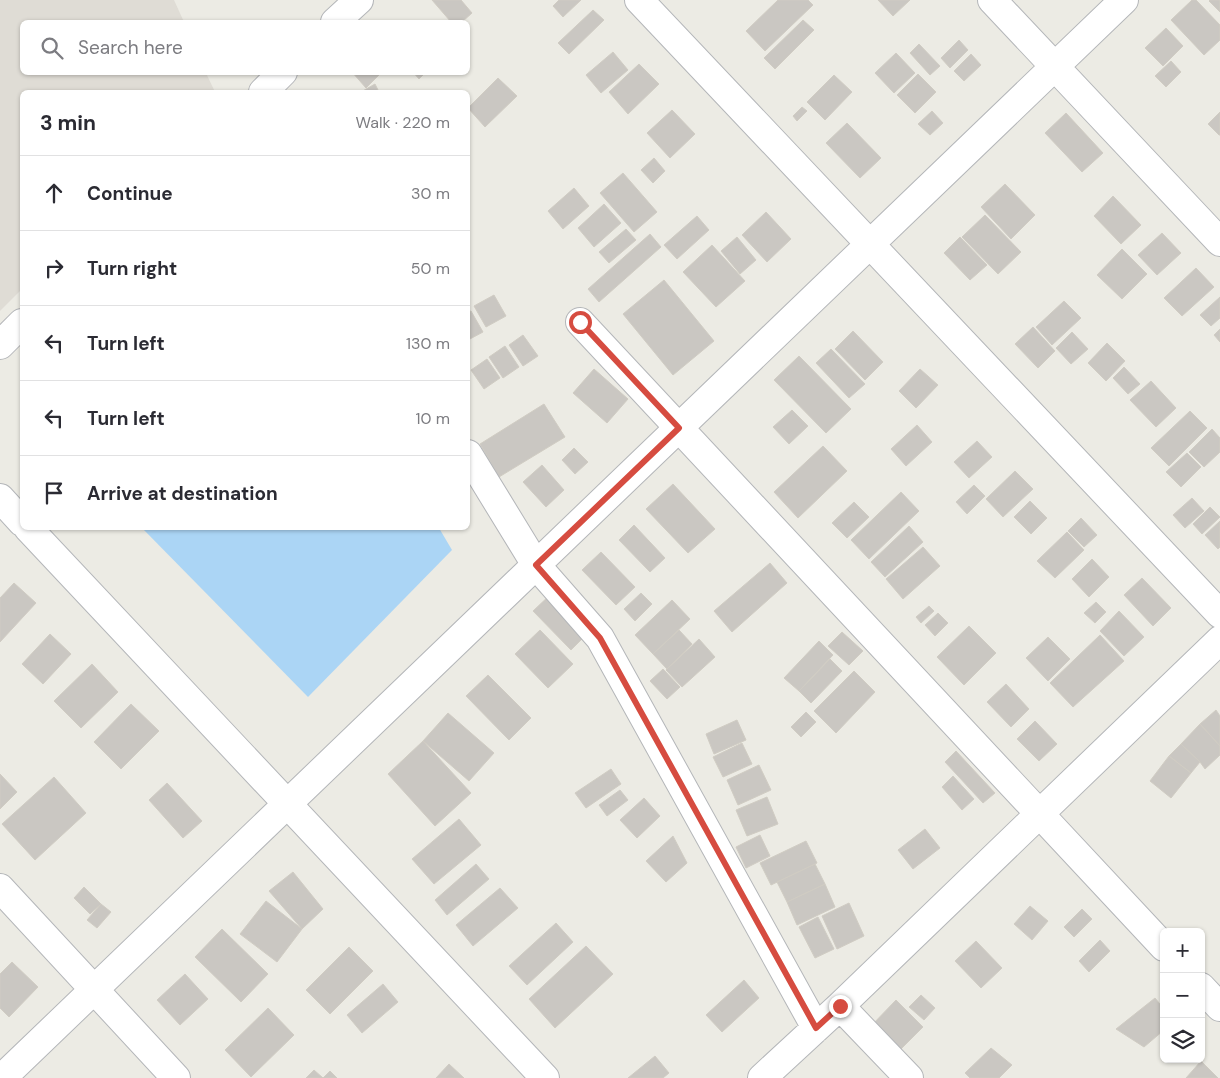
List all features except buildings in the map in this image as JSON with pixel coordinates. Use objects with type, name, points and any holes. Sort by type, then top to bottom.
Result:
[{"type":"street","points":[[337,20],[359,0]]},
{"type":"street","points":[[639,0],[1220,614]]},
{"type":"street","points":[[992,0],[1220,242]]},
{"type":"street","points":[[2,1078],[1124,0]]},
{"type":"street","points":[[264,90],[280,75]]},
{"type":"street","points":[[580,322],[1160,943]]},
{"type":"street","points":[[0,345],[20,325]]},
{"type":"street","points":[[470,457],[536,565],[600,638],[816,1028]]},
{"type":"street","points":[[0,498],[20,520]]},
{"type":"street","points":[[30,530],[545,1078]]},
{"type":"street","points":[[762,1078],[840,1006],[1220,640]]},
{"type":"street","points":[[0,888],[176,1078]]},
{"type":"street","points":[[1205,991],[1220,1007]]},
{"type":"street","points":[[840,1006],[909,1078]]},
{"type":"shaded area","points":[[0,0],[174,0],[183,20],[20,20],[20,75],[207,75],[214,90],[20,90],[20,291],[0,311]]},
{"type":"water","points":[[144,530],[440,530],[452,550],[308,697]]},
{"type":"route","points":[[580,322],[679,428],[536,565],[600,638],[816,1028],[840,1006]]}]
